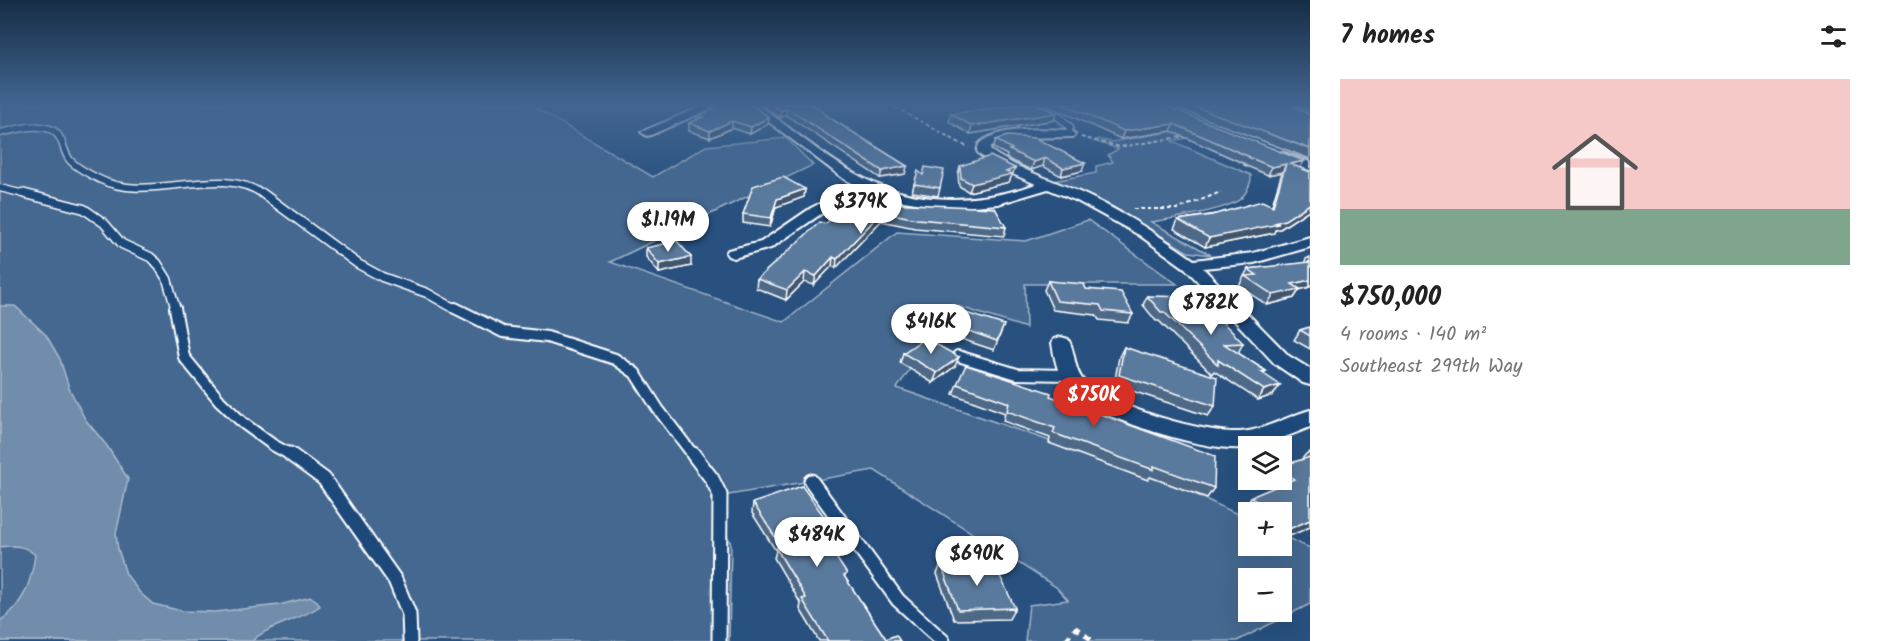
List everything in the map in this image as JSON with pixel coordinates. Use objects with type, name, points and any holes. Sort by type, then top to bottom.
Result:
[{"type":"street","points":[[791,134],[849,176],[866,185],[905,197],[942,204],[968,205],[1023,195],[1048,184]]},
{"type":"street","points":[[1031,134],[995,139],[985,144],[983,151],[1001,164],[1104,209],[1144,232],[1191,265],[1282,360],[1310,378]]},
{"type":"street","points":[[1266,150],[1310,166]]},
{"type":"street","points":[[734,253],[766,245],[816,211],[866,185]]},
{"type":"street","points":[[1191,265],[1254,258],[1310,242]]},
{"type":"street","points":[[1060,343],[1068,375],[1084,394],[1109,406],[1187,434],[1232,440],[1282,430],[1310,418]]},
{"type":"lane","points":[[56,134],[62,140],[69,159],[100,180],[118,186],[152,188],[230,182],[253,187],[358,264],[382,277],[427,293],[483,324],[503,332],[547,337],[602,353],[625,365],[635,373],[658,409],[712,479],[720,495],[719,641]]},
{"type":"lane","points":[[0,188],[84,208],[104,223],[122,244],[150,257],[157,263],[166,279],[178,318],[184,357],[220,401],[243,423],[273,445],[302,461],[324,479],[395,580],[409,614],[410,641]]},
{"type":"lane","points":[[958,356],[1017,374],[1068,375]]},
{"type":"lane","points":[[811,481],[897,600],[943,641]]},
{"type":"path","points":[[943,134],[972,150],[983,151]]},
{"type":"path","points":[[1069,134],[1120,147],[1196,134]]},
{"type":"path","points":[[1104,209],[1167,212],[1186,209],[1221,192]]},
{"type":"path","points":[[1065,641],[1076,628],[1093,641]]},
{"type":"shaded area","points":[[0,134],[579,134],[653,177],[706,146],[786,138],[813,165],[610,262],[784,322],[897,232],[1026,241],[1088,220],[1177,284],[1025,284],[1026,328],[954,305],[897,388],[1171,483],[1238,514],[1238,556],[1292,556],[1292,540],[1310,548],[1310,604],[1292,613],[1292,568],[1238,568],[1238,622],[1274,622],[1237,641],[1025,641],[1029,605],[1068,600],[1056,587],[874,470],[711,498],[731,544],[729,641],[0,641]]},
{"type":"shaded area","points":[[1158,134],[1207,134],[1172,141],[1251,175],[1244,196],[1232,204],[1196,214],[1151,222],[1211,255],[1188,252],[1113,207],[1053,181],[1096,173],[1096,166],[1113,162],[1108,155],[1118,149],[1094,141],[1098,139],[1111,142]]},
{"type":"shaded area","points":[[0,306],[15,306],[46,335],[60,359],[69,388],[85,419],[107,446],[128,479],[116,534],[126,574],[140,593],[153,604],[182,611],[215,612],[279,605],[311,597],[320,606],[268,630],[252,641],[0,641],[0,621],[21,600],[31,574],[35,555],[19,546],[0,547]]},
{"type":"building","points":[[826,134],[855,134],[907,166],[882,171]]},
{"type":"building","points":[[1197,134],[1236,134],[1304,161],[1290,164],[1310,172],[1310,204],[1285,220],[1275,223],[1279,224],[1209,238],[1178,220],[1212,215],[1262,201],[1273,206],[1286,164],[1272,167],[1248,157],[1250,157]]},
{"type":"building","points":[[1269,134],[1310,134],[1310,149]]},
{"type":"building","points":[[1007,136],[1035,138],[1085,163],[1063,168],[1045,158],[1034,162],[1009,150],[1012,149],[996,140]]},
{"type":"building","points":[[990,156],[1015,168],[1006,172],[1012,174],[972,184],[961,178],[960,166]]},
{"type":"building","points":[[925,167],[944,170],[940,188],[914,184],[918,171],[923,175]]},
{"type":"building","points":[[783,177],[805,189],[777,199],[771,218],[743,214],[753,186]]},
{"type":"building","points":[[875,193],[889,196],[889,203],[995,208],[1006,227],[917,219],[882,212],[837,259],[833,257],[816,276],[805,272],[787,290],[757,279],[820,222],[825,224],[844,208],[858,212]]},
{"type":"building","points":[[677,241],[691,257],[659,264],[646,248]]},
{"type":"building","points":[[1310,262],[1310,280],[1292,284],[1300,289],[1273,295],[1245,276],[1257,275],[1248,269]]},
{"type":"building","points":[[1048,281],[1084,284],[1086,289],[1121,292],[1133,314],[1103,311],[1100,305],[1057,301]]},
{"type":"building","points":[[1147,296],[1198,297],[1243,343],[1224,344],[1266,371],[1261,372],[1280,385],[1264,390],[1218,360],[1218,365]]},
{"type":"building","points":[[966,313],[1004,325],[997,341],[958,327]]},
{"type":"building","points":[[1310,327],[1310,336],[1300,330]]},
{"type":"building","points":[[925,338],[959,357],[937,373],[903,353]]},
{"type":"building","points":[[1124,347],[1217,377],[1215,406],[1119,375]]},
{"type":"building","points":[[966,365],[1051,393],[1050,396],[1215,456],[1214,488],[1154,466],[1154,470],[1053,433],[1055,428],[1007,411],[1009,403],[957,384]]},
{"type":"building","points":[[1310,457],[1310,520],[1292,528],[1292,502],[1257,502],[1251,497],[1268,490],[1292,490],[1292,480],[1294,479],[1292,463]]},
{"type":"building","points":[[802,486],[828,522],[816,527],[847,574],[844,576],[886,639],[896,635],[900,641],[828,641],[802,599],[806,598],[776,548],[781,546],[753,503]]},
{"type":"building","points":[[994,563],[1015,608],[958,610],[941,564]]}]
